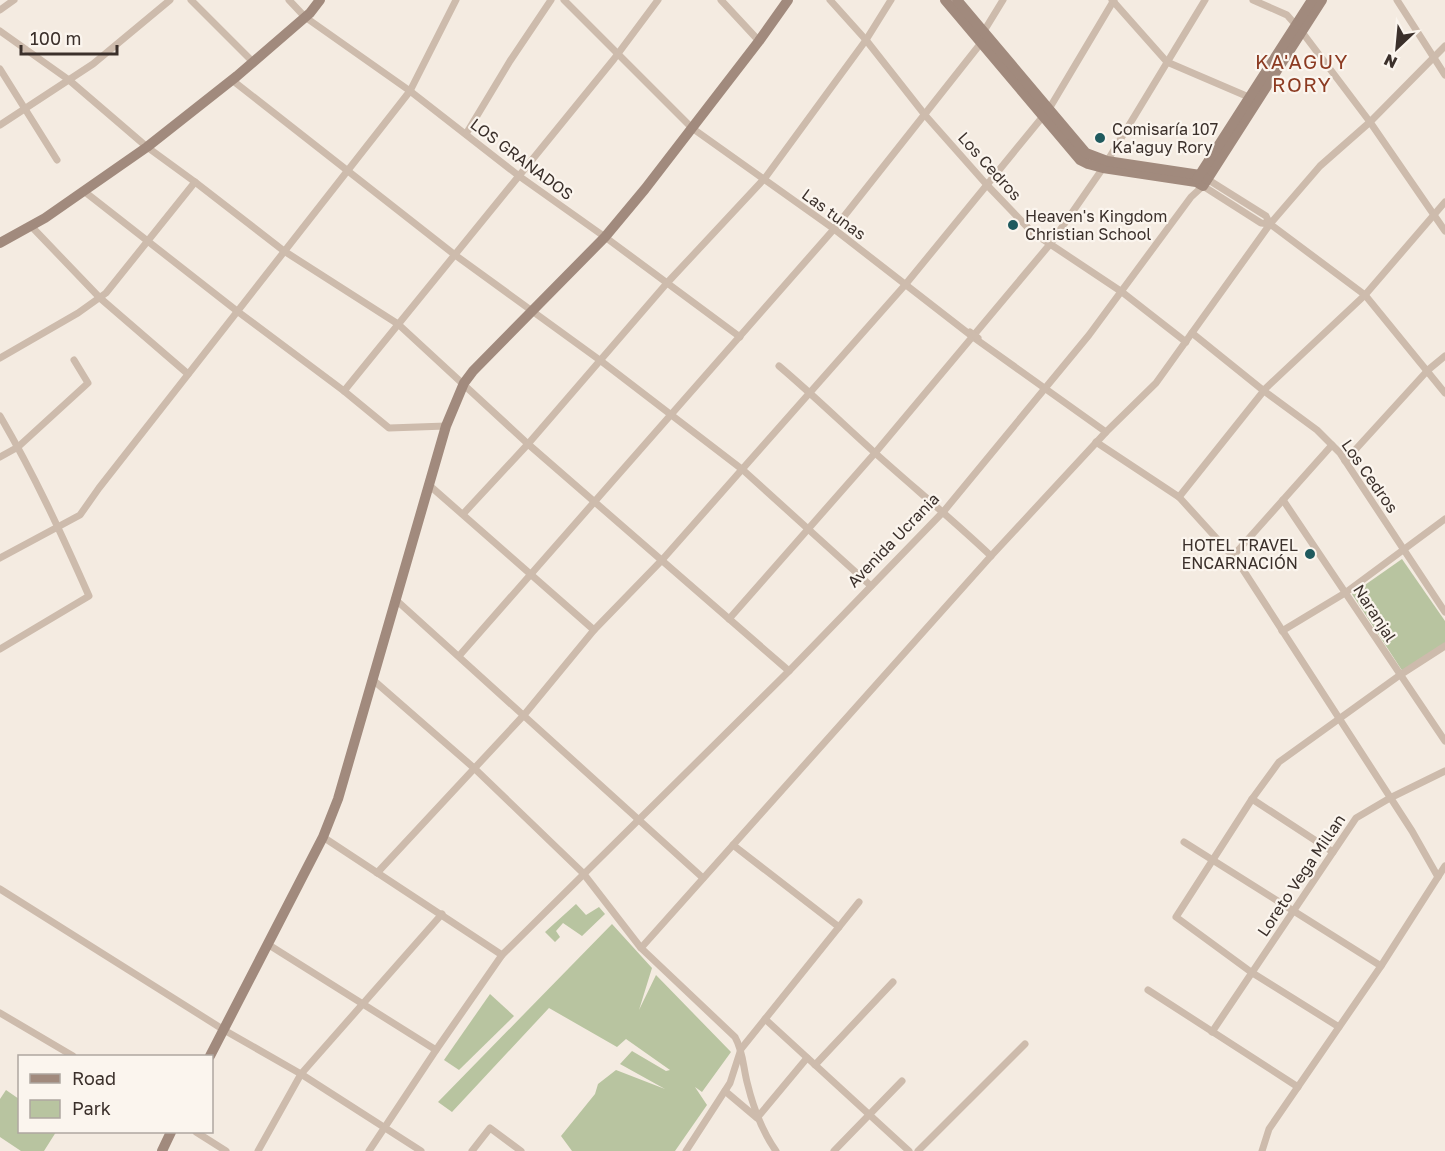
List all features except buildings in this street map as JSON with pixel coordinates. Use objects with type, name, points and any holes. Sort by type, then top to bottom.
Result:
[{"type":"street","points":[[0,10],[14,0]]},
{"type":"street","points":[[0,125],[93,64],[170,0]]},
{"type":"street","points":[[191,0],[254,62]]},
{"type":"street","name":"LOS GRANADOS","points":[[289,0],[305,17],[410,91],[519,176],[740,337]]},
{"type":"street","points":[[1,241],[31,226],[85,192],[147,147],[232,81],[305,17],[320,0]]},
{"type":"street","points":[[0,558],[80,515],[410,91],[456,0]]},
{"type":"street","points":[[466,134],[510,61],[551,0]]},
{"type":"street","name":"Las tunas","points":[[564,0],[692,128],[834,229],[973,336],[1106,432]]},
{"type":"street","points":[[344,391],[618,54],[657,0]]},
{"type":"street","points":[[721,0],[759,41]]},
{"type":"street","points":[[211,1055],[323,837],[338,799],[446,426],[464,383],[472,371],[605,237],[692,128],[788,0]]},
{"type":"street","name":"Los Cedros","points":[[830,0],[866,40],[926,115],[1032,232],[1122,292],[1186,342]]},
{"type":"street","points":[[463,514],[528,444],[667,284],[763,180],[866,40],[891,0]]},
{"type":"street","points":[[945,0],[981,43],[1086,153],[1105,165],[1202,181],[1266,216],[1270,224],[1365,295],[1445,393]]},
{"type":"street","points":[[957,0],[984,31],[1046,113]]},
{"type":"street","points":[[459,657],[834,229],[981,43],[984,31],[1003,0]]},
{"type":"street","points":[[377,873],[524,715],[594,630],[662,560],[905,285],[1046,113],[1113,0],[1167,62],[1254,100]]},
{"type":"street","points":[[729,619],[875,453],[1051,243],[1105,165],[1205,0]]},
{"type":"street","points":[[1253,0],[1287,15],[1299,29],[1370,122],[1445,231]]},
{"type":"street","name":"Avenida Ucrania","points":[[1299,29],[1312,0]]},
{"type":"street","name":"Avenida Ucrania","points":[[369,1151],[502,955],[789,671],[944,511],[1046,388],[1122,292],[1191,197],[1299,29],[1322,0]]},
{"type":"street","points":[[1397,0],[1445,75]]},
{"type":"street","points":[[0,31],[69,80],[147,147],[284,251],[398,324],[528,444],[789,671]]},
{"type":"street","points":[[641,948],[991,556],[1096,442],[1156,383],[1270,224],[1320,166],[1370,122],[1445,46]]},
{"type":"street","points":[[0,69],[57,160]]},
{"type":"street","points":[[232,81],[455,255],[601,361],[743,470],[871,585]]},
{"type":"street","points":[[0,358],[78,313],[106,293],[195,182]]},
{"type":"street","points":[[85,192],[389,428],[446,426]]},
{"type":"street","points":[[1179,497],[1264,391],[1365,295],[1445,202]]},
{"type":"street","points":[[31,226],[100,298],[188,374]]},
{"type":"street","name":"Los Cedros","points":[[1192,333],[1317,430],[1332,445],[1345,461],[1445,612]]},
{"type":"street","points":[[1345,461],[1428,370],[1445,357]]},
{"type":"street","points":[[0,457],[18,447],[88,383],[74,360]]},
{"type":"street","points":[[779,366],[875,453],[944,511],[991,556]]},
{"type":"street","points":[[0,416],[58,527],[89,596],[0,649]]},
{"type":"street","points":[[1096,442],[1179,497],[1233,556],[1390,798],[1438,877]]},
{"type":"street","points":[[1233,556],[1332,445]]},
{"type":"street","points":[[429,485],[594,630]]},
{"type":"street","name":"Naranjal","points":[[1283,500],[1445,741]]},
{"type":"street","points":[[1282,631],[1345,593],[1445,519]]},
{"type":"street","points":[[396,599],[703,878]]},
{"type":"street","points":[[1339,1028],[1251,972],[1176,917],[1252,799],[1286,756],[1445,646]]},
{"type":"street","points":[[372,679],[474,768],[583,873],[641,948],[735,1037],[741,1048],[757,1118],[776,1151]]},
{"type":"street","name":"Loreto Vega Millan","points":[[1212,1032],[1356,818],[1390,798],[1445,771]]},
{"type":"street","points":[[1252,799],[1333,852]]},
{"type":"street","points":[[323,837],[502,955]]},
{"type":"street","points":[[1184,843],[1381,966]]},
{"type":"street","points":[[733,844],[838,927]]},
{"type":"street","points":[[1262,1151],[1269,1129],[1381,966],[1445,866]]},
{"type":"street","points":[[0,890],[224,1030],[301,1074],[421,1151]]},
{"type":"street","points":[[686,1151],[730,1083],[741,1048],[859,902]]},
{"type":"street","points":[[258,1151],[301,1074],[442,914]]},
{"type":"street","points":[[269,945],[436,1050]]},
{"type":"street","points":[[815,1065],[892,982]]},
{"type":"street","points":[[1148,990],[1298,1087]]},
{"type":"street","points":[[0,1012],[71,1055]]},
{"type":"street","points":[[765,1019],[909,1151]]},
{"type":"street","points":[[918,1151],[1025,1044]]},
{"type":"street","points":[[757,1118],[807,1058]]},
{"type":"street","points":[[834,1151],[902,1081]]},
{"type":"street","points":[[725,1091],[757,1118]]},
{"type":"street","points":[[472,1151],[490,1128],[520,1151]]},
{"type":"street","points":[[162,1151],[170,1133]]},
{"type":"street","points":[[199,1133],[226,1151]]},
{"type":"green space","points":[[1402,559],[1445,621],[1445,647],[1405,675],[1352,594]]},
{"type":"green space","points":[[576,904],[586,915],[599,907],[605,914],[582,936],[563,923],[556,931],[560,937],[555,942],[545,932]]},
{"type":"green space","points":[[612,924],[652,968],[639,1010],[656,975],[731,1052],[702,1092],[695,1087],[707,1105],[675,1151],[572,1151],[561,1136],[595,1094],[598,1084],[616,1070],[665,1089],[620,1064],[632,1051],[666,1071],[670,1070],[626,1039],[617,1047],[549,1008],[452,1112],[438,1102]]},
{"type":"green space","points":[[490,994],[514,1016],[459,1070],[444,1060]]},
{"type":"green space","points":[[6,1090],[18,1098],[18,1133],[55,1133],[44,1151],[21,1151],[0,1137],[0,1099]]},
{"type":"place","name":"Comisaría 107 Ka'aguy Rory","points":[[1100,138]]},
{"type":"place","name":"Heaven's Kingdom Christian School","points":[[1013,225]]},
{"type":"place","name":"HOTEL TRAVEL ENCARNACIÓN","points":[[1310,554]]},
{"type":"district","name":"KA'AGUY RORY","points":[[1302,72]]}]
